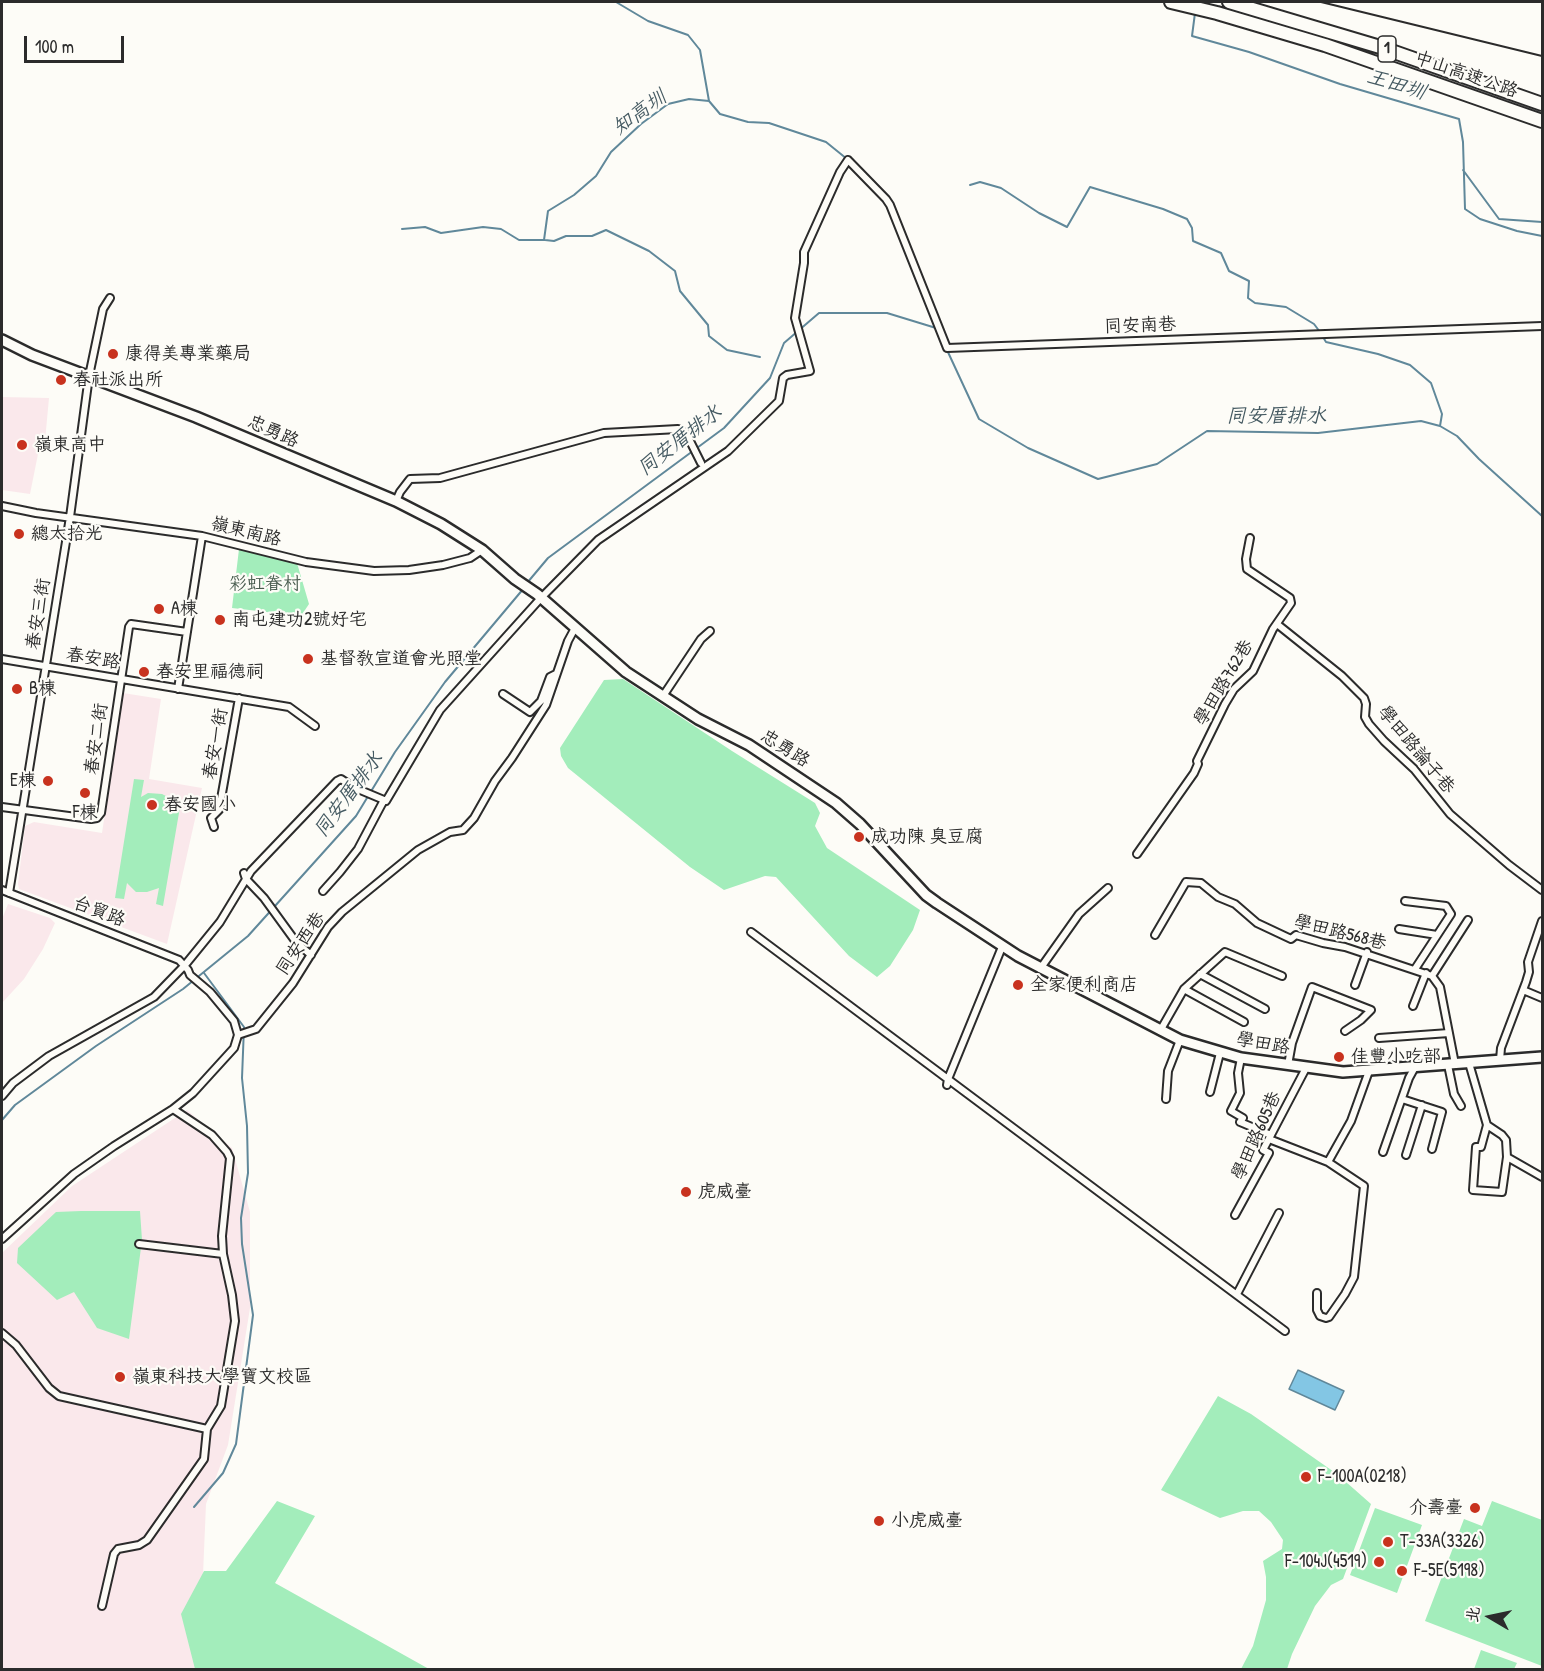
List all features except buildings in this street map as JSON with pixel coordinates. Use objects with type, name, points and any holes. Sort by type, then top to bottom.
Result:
[{"type":"highway","name":"中山高速公路","points":[[1171,2],[1325,45],[1542,121]]},
{"type":"highway","name":"中山高速公路","points":[[1229,2],[1380,47],[1542,104]]},
{"type":"main road","name":"忠勇路","points":[[2,340],[32,355],[205,420],[396,501],[441,524],[482,550],[626,672],[698,719],[749,746],[831,799],[860,824],[926,895],[1002,947]]},
{"type":"main road","name":"學田路","points":[[1002,947],[1160,1031],[1180,1040],[1241,1058],[1344,1072],[1542,1057]]},
{"type":"street","name":"同安南巷","points":[[539,596],[597,540],[681,482],[718,460],[778,401],[783,378],[787,375],[810,371],[795,318],[804,252],[840,172],[848,160],[890,205],[947,348],[1542,326]]},
{"type":"street","name":"春安三街","points":[[9,893],[70,517],[89,376],[103,309],[110,298]]},
{"type":"street","points":[[396,501],[410,479],[440,478],[604,432],[678,429],[686,433],[701,463]]},
{"type":"street","name":"嶺東南路","points":[[2,506],[202,536],[306,562],[374,571],[409,570],[450,564],[473,557],[482,550]]},
{"type":"street","points":[[178,689],[202,536]]},
{"type":"street","name":"學田路762巷","points":[[1137,854],[1194,773],[1197,761],[1225,704],[1234,689],[1253,671],[1263,648],[1291,603],[1290,598],[1247,569],[1246,559],[1250,538]]},
{"type":"street","points":[[2,1096],[13,1083],[49,1056],[146,1002],[185,965],[220,922],[245,876],[337,781],[341,779],[353,787],[386,801],[440,710],[539,596]]},
{"type":"street","name":"春安二街","points":[[2,807],[97,818],[101,813],[129,627],[131,624],[187,632]]},
{"type":"street","name":"學田路論子巷","points":[[1277,624],[1342,676],[1364,698],[1365,717],[1369,724],[1414,769],[1450,814],[1542,890]]},
{"type":"street","name":"同安西巷","points":[[238,1035],[256,1029],[293,984],[328,927],[363,893],[418,850],[450,832],[463,830],[470,824],[495,781],[504,771],[546,705],[568,641],[575,628]]},
{"type":"street","points":[[663,696],[701,639],[710,631]]},
{"type":"street","name":"春安路","points":[[2,659],[289,707],[315,726]]},
{"type":"street","points":[[503,694],[530,712],[541,701],[550,677],[556,674]]},
{"type":"street","name":"春安一街","points":[[214,827],[211,818],[219,810],[221,802],[239,698]]},
{"type":"street","points":[[323,891],[358,849],[382,800]]},
{"type":"street","points":[[245,876],[296,942],[311,955]]},
{"type":"street","name":"學田路568巷","points":[[1155,934],[1186,882],[1202,883],[1218,897],[1235,904],[1257,923],[1291,939],[1296,935],[1367,952],[1402,967],[1429,974]]},
{"type":"street","points":[[1040,969],[1079,914],[1108,888]]},
{"type":"street","name":"台貿路","points":[[2,890],[179,960],[185,965]]},
{"type":"street","points":[[1405,901],[1446,906],[1451,914],[1415,969]]},
{"type":"street","points":[[1413,1006],[1429,974],[1468,920]]},
{"type":"street","points":[[1500,1060],[1501,1048],[1529,972],[1528,962],[1542,921]]},
{"type":"street","points":[[1399,929],[1437,935]]},
{"type":"street","points":[[751,932],[947,1082],[1285,1331]]},
{"type":"street","points":[[947,1082],[1002,947]]},
{"type":"street","points":[[1160,1031],[1184,989],[1225,952],[1282,976]]},
{"type":"street","points":[[1355,985],[1367,952]]},
{"type":"street","points":[[2,1239],[74,1174],[173,1109],[193,1093],[234,1048],[238,1035],[234,1021],[210,992],[190,975],[185,965]]},
{"type":"street","points":[[1200,974],[1265,1009]]},
{"type":"street","points":[[1429,974],[1440,987],[1449,1033],[1454,1094],[1461,1106]]},
{"type":"street","points":[[1288,1065],[1292,1043],[1312,987],[1371,1010],[1345,1031]]},
{"type":"street","points":[[1184,989],[1244,1022]]},
{"type":"street","points":[[1523,990],[1542,998]]},
{"type":"street","points":[[1379,1038],[1449,1033]]},
{"type":"street","points":[[1166,1099],[1168,1071],[1180,1040]]},
{"type":"street","points":[[1210,1092],[1220,1053]]},
{"type":"street","points":[[1241,1058],[1238,1073],[1240,1093],[1231,1111],[1243,1118],[1240,1122],[1270,1137],[1279,1145],[1328,1162],[1363,1184],[1354,1277],[1346,1294],[1329,1317],[1323,1317],[1317,1310],[1317,1293]]},
{"type":"street","points":[[1469,1063],[1488,1125],[1482,1147],[1476,1147],[1473,1190],[1502,1192],[1507,1157],[1506,1140],[1488,1125]]},
{"type":"street","points":[[1383,1152],[1415,1067]]},
{"type":"street","name":"學田路605巷","points":[[1236,1215],[1269,1153],[1263,1150],[1306,1068]]},
{"type":"street","points":[[1328,1162],[1351,1121],[1369,1071]]},
{"type":"street","points":[[1402,1099],[1442,1112],[1432,1149]]},
{"type":"street","points":[[1406,1155],[1422,1105]]},
{"type":"street","points":[[102,1606],[114,1554],[118,1548],[139,1545],[147,1540],[204,1460],[207,1429],[221,1406],[235,1321],[222,1236],[230,1158],[212,1135],[173,1109]]},
{"type":"street","points":[[1507,1157],[1542,1177]]},
{"type":"street","points":[[1237,1294],[1279,1214]]},
{"type":"street","points":[[139,1244],[223,1254]]},
{"type":"street","points":[[2,1333],[16,1345],[49,1388],[59,1396],[207,1429]]},
{"type":"shaded area","name":"嶺東高中","points":[[2,397],[49,398],[45,441],[39,449],[30,494],[2,490]]},
{"type":"shaded area","name":"春安國小","points":[[123,693],[161,699],[149,779],[202,788],[167,944],[19,889],[18,884],[25,826],[34,822],[102,833]]},
{"type":"shaded area","points":[[8,904],[50,918],[55,923],[43,949],[24,979],[2,1003],[2,919]]},
{"type":"shaded area","name":"嶺東科技大學寶文校區","points":[[187,1110],[232,1148],[250,1212],[250,1308],[228,1445],[206,1504],[199,1669],[2,1670],[2,1253],[72,1186]]},
{"type":"green space","name":"彩虹眷村","points":[[239,549],[297,563],[309,604],[301,616],[232,608]]},
{"type":"green space","points":[[623,679],[815,803],[820,813],[815,826],[827,848],[920,910],[913,930],[890,966],[877,977],[849,956],[776,877],[765,876],[724,890],[690,867],[568,768],[561,756],[560,748],[604,680]]},
{"type":"green space","points":[[134,779],[144,780],[141,797],[148,793],[162,794],[176,801],[180,807],[163,906],[156,904],[159,888],[147,892],[136,892],[127,883],[124,899],[115,898]]},
{"type":"green space","points":[[140,1211],[142,1240],[129,1339],[97,1328],[74,1292],[57,1300],[17,1263],[18,1248],[56,1212]]},
{"type":"green space","points":[[1218,1396],[1251,1414],[1337,1474],[1371,1504],[1343,1579],[1331,1585],[1315,1606],[1287,1669],[1241,1669],[1253,1646],[1266,1600],[1263,1561],[1282,1549],[1283,1540],[1271,1522],[1259,1511],[1243,1511],[1220,1518],[1161,1490]]},
{"type":"green space","points":[[277,1501],[315,1516],[275,1583],[429,1669],[195,1669],[181,1614],[204,1571],[226,1571]]},
{"type":"green space","points":[[1492,1501],[1542,1520],[1542,1666],[1425,1621],[1464,1519],[1482,1526]]},
{"type":"green space","points":[[1375,1508],[1422,1525],[1397,1593],[1350,1575]]},
{"type":"green space","points":[[1481,1650],[1517,1663],[1514,1669],[1474,1669]]},
{"type":"water","points":[[1298,1370],[1344,1391],[1335,1410],[1289,1389]]},
{"type":"waterway","points":[[616,2],[648,21],[688,35],[700,50],[709,101]]},
{"type":"waterway","name":"王田圳","points":[[1195,13],[1192,36],[1249,52],[1340,84],[1459,119],[1463,142],[1465,209],[1480,219],[1542,236]]},
{"type":"waterway","name":"知高圳","points":[[402,229],[425,227],[441,233],[483,227],[501,229],[519,240],[544,240],[548,211],[574,195],[596,176],[611,152],[641,124],[668,104],[689,99],[709,101],[720,114],[748,122],[769,123],[826,142],[847,159]]},
{"type":"waterway","points":[[1463,170],[1499,219],[1542,222]]},
{"type":"waterway","points":[[970,185],[980,182],[1001,188],[1039,213],[1067,227],[1090,187],[1163,209],[1187,219],[1192,228],[1193,241],[1221,253],[1229,271],[1249,281],[1248,298],[1255,303],[1286,307],[1314,324],[1320,332]]},
{"type":"waterway","points":[[545,240],[554,241],[566,236],[592,236],[606,230],[649,251],[675,271],[680,291],[708,325],[709,336],[727,350],[760,357]]},
{"type":"waterway","name":"同安厝排水","points":[[527,583],[548,558],[724,428],[770,378],[784,343],[819,313],[887,313],[936,328]]},
{"type":"waterway","points":[[1323,337],[1326,342],[1378,354],[1410,365],[1431,383],[1442,414],[1440,426]]},
{"type":"waterway","name":"同安厝排水","points":[[947,350],[979,419],[1028,448],[1098,479],[1157,464],[1207,431],[1318,433],[1421,421],[1440,426],[1457,436],[1542,516]]},
{"type":"waterway","name":"同安厝排水","points":[[2,1120],[15,1105],[96,1046],[183,989],[248,936],[356,816],[395,752],[445,682],[524,588]]},
{"type":"waterway","points":[[194,1507],[223,1473],[236,1444],[253,1315],[242,1244],[241,1218],[248,1173],[247,1126],[242,1078],[244,1027],[204,973]]},
{"type":"railway","points":[[1321,2],[1542,56]]},
{"type":"place","name":"康得美專業藥局","points":[[113,354]]},
{"type":"place","name":"春社派出所","points":[[61,380]]},
{"type":"place","name":"嶺東高中","points":[[22,445]]},
{"type":"place","name":"總太拾光","points":[[19,534]]},
{"type":"place","name":"A棟","points":[[159,609]]},
{"type":"place","name":"南屯建功2號好宅","points":[[220,620]]},
{"type":"place","name":"基督教宣道會光照堂","points":[[308,659]]},
{"type":"place","name":"春安里福德祠","points":[[144,672]]},
{"type":"place","name":"B棟","points":[[17,689]]},
{"type":"place","name":"E棟","points":[[48,781]]},
{"type":"place","name":"F棟","points":[[85,793]]},
{"type":"place","name":"春安國小","points":[[152,805]]},
{"type":"place","name":"成功陳 臭豆腐","points":[[859,837]]},
{"type":"place","name":"全家便利商店","points":[[1018,985]]},
{"type":"place","name":"佳豐小吃部","points":[[1339,1057]]},
{"type":"place","name":"虎威臺","points":[[686,1192]]},
{"type":"place","name":"嶺東科技大學寶文校區","points":[[120,1377]]},
{"type":"place","name":"F-100A(0218)","points":[[1306,1477]]},
{"type":"place","name":"介壽臺","points":[[1475,1508]]},
{"type":"place","name":"小虎威臺","points":[[879,1521]]},
{"type":"place","name":"T-33A(3326)","points":[[1388,1542]]},
{"type":"place","name":"F-104J(4519)","points":[[1379,1562]]},
{"type":"place","name":"F-5E(5198)","points":[[1402,1571]]}]
